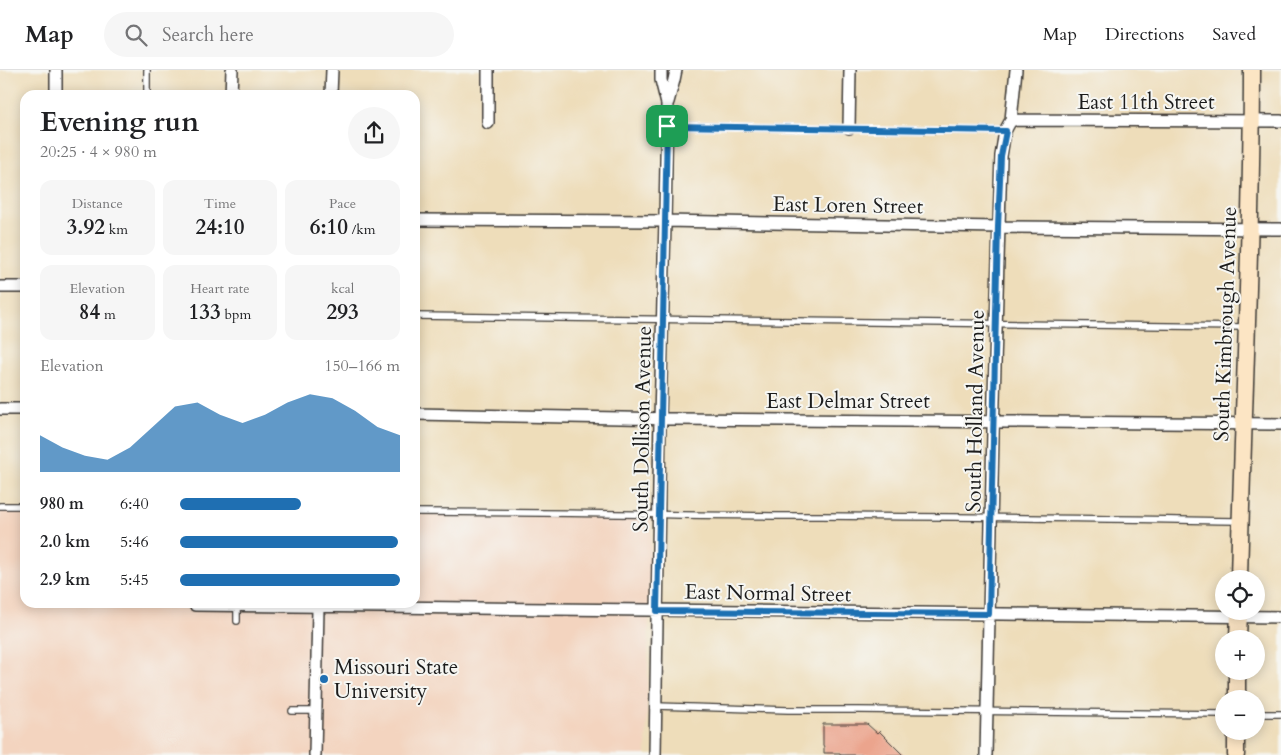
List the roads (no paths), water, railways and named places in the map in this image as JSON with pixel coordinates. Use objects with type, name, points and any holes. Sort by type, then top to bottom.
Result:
[{"type":"main road","name":"South Kimbrough Avenue","points":[[1239,570],[1250,229],[1252,70]]},
{"type":"main road","points":[[1236,740],[1236,755]]},
{"type":"street","points":[[56,70],[56,90]]},
{"type":"street","points":[[231,90],[232,70]]},
{"type":"street","points":[[331,90],[332,70]]},
{"type":"street","points":[[488,70],[488,123]]},
{"type":"street","name":"South Dollison Avenue","points":[[655,755],[658,514],[667,126],[667,104],[661,80],[661,70]]},
{"type":"street","name":"South Dollison Avenue","points":[[667,104],[676,70]]},
{"type":"street","points":[[849,128],[850,70]]},
{"type":"street","name":"South Holland Avenue","points":[[986,755],[1001,156],[1008,126],[1016,70]]},
{"type":"street","name":"East 11th Street","points":[[1008,126],[1281,121]]},
{"type":"street","name":"East Loren Street","points":[[420,220],[666,221],[998,227],[1281,229]]},
{"type":"street","points":[[0,287],[20,287]]},
{"type":"street","points":[[0,409],[20,410]]},
{"type":"street","name":"East Delmar Street","points":[[420,414],[1281,424]]},
{"type":"street","points":[[315,755],[318,608]]},
{"type":"street","name":"East Normal Street","points":[[318,608],[989,614],[1215,614]]},
{"type":"street","name":"East Normal Street","points":[[1265,616],[1281,617]]},
{"type":"lane","points":[[146,90],[147,70]]},
{"type":"lane","points":[[667,126],[849,128],[1008,126]]},
{"type":"lane","points":[[420,316],[663,321],[1247,326]]},
{"type":"lane","points":[[0,506],[20,506]]},
{"type":"lane","points":[[420,512],[932,516],[1241,521]]},
{"type":"lane","points":[[236,608],[237,621]]},
{"type":"lane","points":[[656,706],[788,710],[1215,714]]},
{"type":"lane","points":[[292,711],[316,711]]},
{"type":"lane","points":[[1265,714],[1281,714]]},
{"type":"place","name":"Missouri State University","points":[[324,679]]}]
